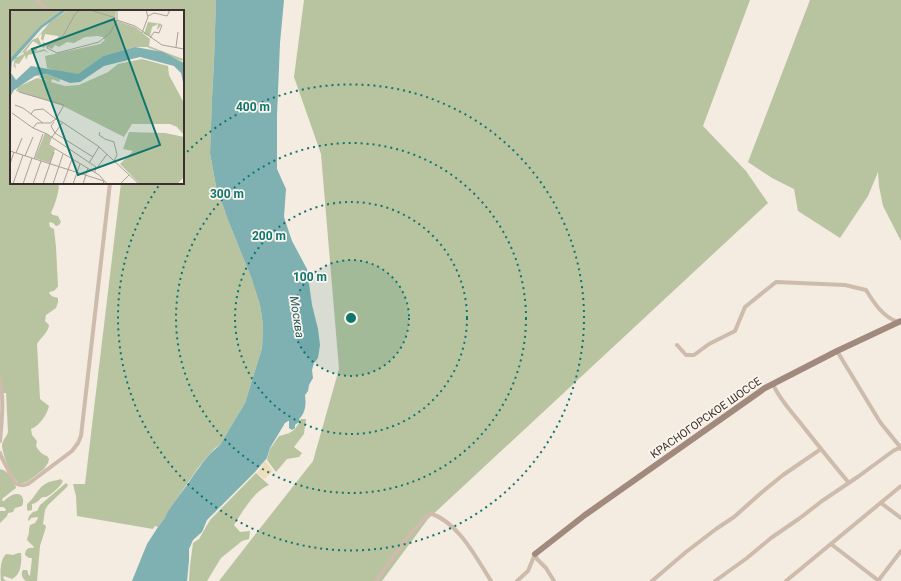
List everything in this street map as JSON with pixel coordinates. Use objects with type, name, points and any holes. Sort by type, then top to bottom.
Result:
[{"type":"street","points":[[36,0],[48,10]]},
{"type":"street","points":[[0,453],[15,483],[24,486],[72,452],[78,443],[110,184]]},
{"type":"street","points":[[676,345],[686,355],[694,355],[709,344],[735,331],[745,307],[776,282],[844,285],[866,290],[876,305],[887,317],[900,321]]},
{"type":"street","name":"КРАСНОГОРСКОЕ ШОССЕ","points":[[535,554],[585,515],[772,384],[900,321]]},
{"type":"street","points":[[837,351],[880,422],[901,449]]},
{"type":"street","points":[[0,378],[2,387],[2,416],[0,441]]},
{"type":"street","points":[[772,384],[788,408],[849,483]]},
{"type":"street","points":[[715,581],[822,501],[893,451],[899,448],[901,449]]},
{"type":"street","points":[[652,581],[686,552],[734,517],[783,475],[821,449]]},
{"type":"street","points":[[786,581],[901,486]]},
{"type":"street","points":[[881,503],[901,518]]},
{"type":"street","points":[[376,581],[410,534],[430,513],[438,516],[458,532],[473,552],[491,581]]},
{"type":"street","points":[[831,544],[878,581],[901,551]]},
{"type":"street","points":[[528,560],[535,554]]},
{"type":"street","points":[[517,581],[528,570],[535,554]]},
{"type":"street","points":[[535,554],[537,559],[546,568],[554,581]]},
{"type":"green space","points":[[0,0],[216,0],[210,153],[216,186],[251,277],[260,305],[263,325],[262,348],[245,403],[220,445],[215,448],[198,468],[158,527],[155,526],[153,529],[77,516],[76,496],[73,484],[85,484],[121,184],[184,184],[184,10],[10,10],[10,184],[59,184],[51,213],[58,216],[61,222],[56,226],[53,223],[49,223],[50,227],[54,229],[58,286],[56,289],[49,292],[54,297],[58,298],[58,302],[56,308],[46,315],[45,321],[49,325],[46,333],[37,344],[40,399],[49,406],[42,420],[31,429],[32,435],[37,441],[36,446],[40,452],[49,459],[44,469],[27,482],[20,484],[8,467],[2,446],[8,432],[6,393],[0,393]]},
{"type":"green space","points":[[304,0],[750,0],[703,126],[746,171],[768,203],[428,519],[382,581],[219,581],[313,461],[339,369],[321,154],[294,77]]},
{"type":"green space","points":[[810,0],[901,0],[901,241],[883,206],[878,172],[868,196],[840,238],[798,211],[794,189],[772,178],[748,162]]},
{"type":"green space","points":[[301,419],[306,419],[304,434],[294,447],[302,453],[299,457],[287,459],[276,472],[267,460],[270,449],[279,436],[293,431]]},
{"type":"green space","points":[[0,469],[8,473],[16,487],[3,498],[2,501],[11,495],[19,494],[22,496],[23,502],[22,506],[15,508],[13,512],[8,513],[0,523],[0,511],[6,510],[3,507],[0,507]]},
{"type":"green space","points":[[256,473],[269,485],[254,496],[234,525],[240,532],[250,531],[249,539],[242,541],[221,558],[207,581],[189,581],[193,543],[199,539],[210,520]]},
{"type":"green space","points":[[60,479],[63,481],[62,483],[53,492],[32,504],[32,510],[28,511],[27,504],[41,487],[48,482]]},
{"type":"green space","points":[[66,483],[68,485],[67,487],[48,505],[45,510],[43,524],[46,527],[40,546],[37,581],[26,581],[22,576],[22,572],[23,570],[27,570],[30,576],[32,558],[29,558],[25,555],[25,553],[27,549],[34,547],[27,540],[29,528],[30,525],[35,523],[38,518],[31,518],[29,521],[29,516],[33,512],[37,511],[40,505]]},
{"type":"green space","points":[[21,553],[21,560],[17,575],[12,579],[4,576],[3,578],[6,581],[1,581],[1,566],[4,557],[6,554],[13,555]]},
{"type":"sand","points":[[265,461],[273,471],[265,479],[257,473]]},
{"type":"water","name":"Москва","points":[[216,0],[284,0],[280,43],[277,115],[277,169],[286,189],[284,217],[292,241],[307,269],[320,345],[318,358],[314,363],[312,370],[313,378],[305,395],[305,408],[299,419],[300,421],[292,430],[289,428],[289,421],[285,423],[270,448],[267,458],[207,520],[202,532],[193,540],[189,549],[187,581],[132,581],[147,544],[170,508],[199,468],[209,455],[220,445],[245,403],[262,348],[263,325],[260,305],[251,277],[216,186],[210,153]]}]
